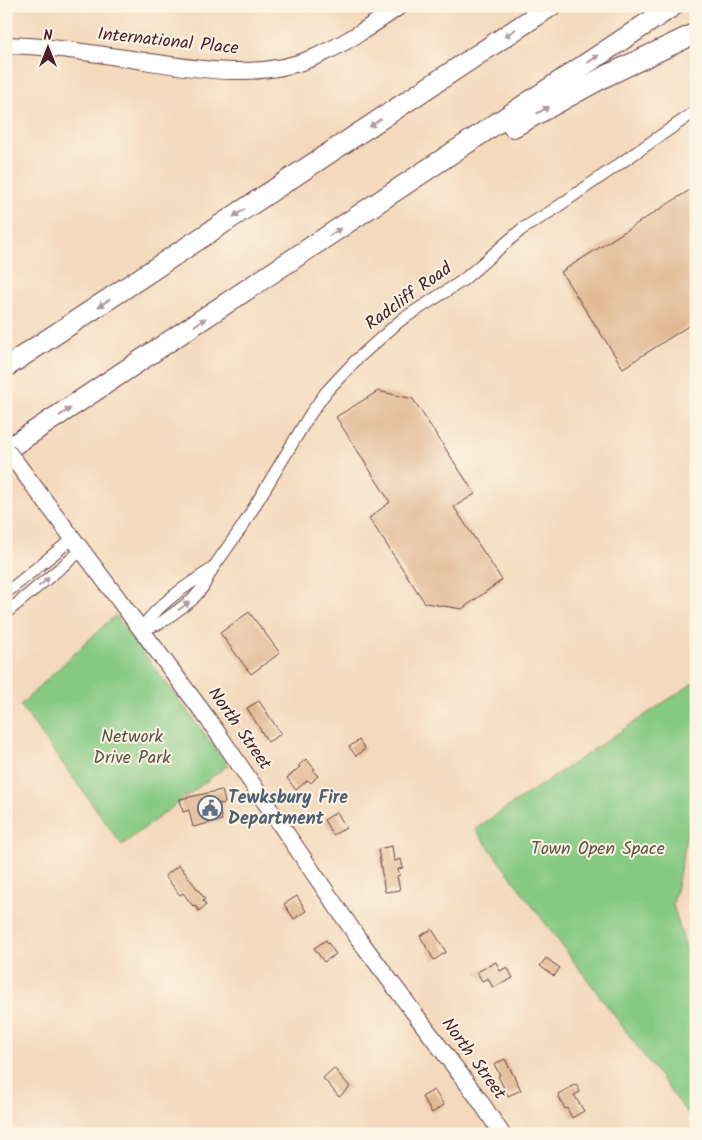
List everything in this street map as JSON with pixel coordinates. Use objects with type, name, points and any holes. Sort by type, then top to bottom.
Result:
[{"type":"highway","points":[[6,367],[551,6]]},
{"type":"highway","points":[[10,455],[364,213],[673,6]]},
{"type":"highway","points":[[364,213],[604,77],[658,49],[696,33]]},
{"type":"main road","name":"International Place","points":[[6,45],[83,53],[184,68],[221,71],[258,70],[285,66],[314,57],[342,43],[400,6]]},
{"type":"main road","name":"North Street","points":[[10,455],[214,727],[358,938],[478,1098],[502,1134]]},
{"type":"street","name":"Radcliff Road","points":[[141,629],[151,615],[213,568],[242,527],[309,416],[326,392],[356,360],[401,320],[462,281],[522,229],[550,212],[696,111]]},
{"type":"street","points":[[6,593],[77,544]]},
{"type":"street","points":[[6,613],[77,544]]},
{"type":"green space","name":"Network Drive Park","points":[[115,615],[228,765],[122,845],[20,705]]},
{"type":"green space","name":"Town Open Space","points":[[696,681],[696,791],[673,905],[696,981],[696,1125],[475,829]]},
{"type":"building","points":[[696,186],[696,321],[623,368],[561,272]]},
{"type":"building","points":[[378,391],[413,399],[475,494],[454,507],[502,580],[462,609],[425,603],[369,518],[390,502],[336,417]]},
{"type":"building","points":[[249,612],[280,653],[251,674],[220,633]]},
{"type":"building","points":[[259,701],[281,734],[268,742],[247,708]]},
{"type":"building","points":[[359,740],[365,749],[356,756],[349,747]]},
{"type":"building","points":[[306,759],[315,769],[313,771],[318,776],[311,783],[308,780],[296,790],[287,778]]},
{"type":"building","points":[[222,790],[225,803],[218,804],[222,820],[193,827],[189,810],[183,812],[180,799]]},
{"type":"building","points":[[337,812],[346,828],[333,835],[324,820]]},
{"type":"building","points":[[392,846],[394,861],[401,859],[403,868],[398,869],[400,875],[397,876],[400,890],[385,892],[378,849]]},
{"type":"building","points":[[179,865],[205,899],[203,901],[206,905],[199,911],[183,893],[180,895],[165,876]]},
{"type":"building","points":[[297,896],[306,911],[294,919],[284,904]]},
{"type":"building","points":[[432,929],[446,952],[434,960],[420,936]]},
{"type":"building","points":[[326,940],[336,954],[324,962],[314,948]]},
{"type":"building","points":[[546,958],[560,968],[554,976],[540,966]]},
{"type":"building","points":[[496,962],[500,971],[507,967],[513,978],[493,988],[488,978],[482,981],[477,972]]},
{"type":"building","points":[[505,1059],[521,1090],[508,1096],[494,1064]]},
{"type":"building","points":[[334,1068],[350,1087],[339,1097],[323,1078]]},
{"type":"building","points":[[576,1084],[580,1092],[574,1095],[584,1111],[572,1118],[567,1108],[565,1109],[558,1094]]},
{"type":"building","points":[[434,1090],[444,1105],[432,1113],[422,1097]]},
{"type":"place","name":"Tewksbury Fire Department","points":[[210,808]]}]
